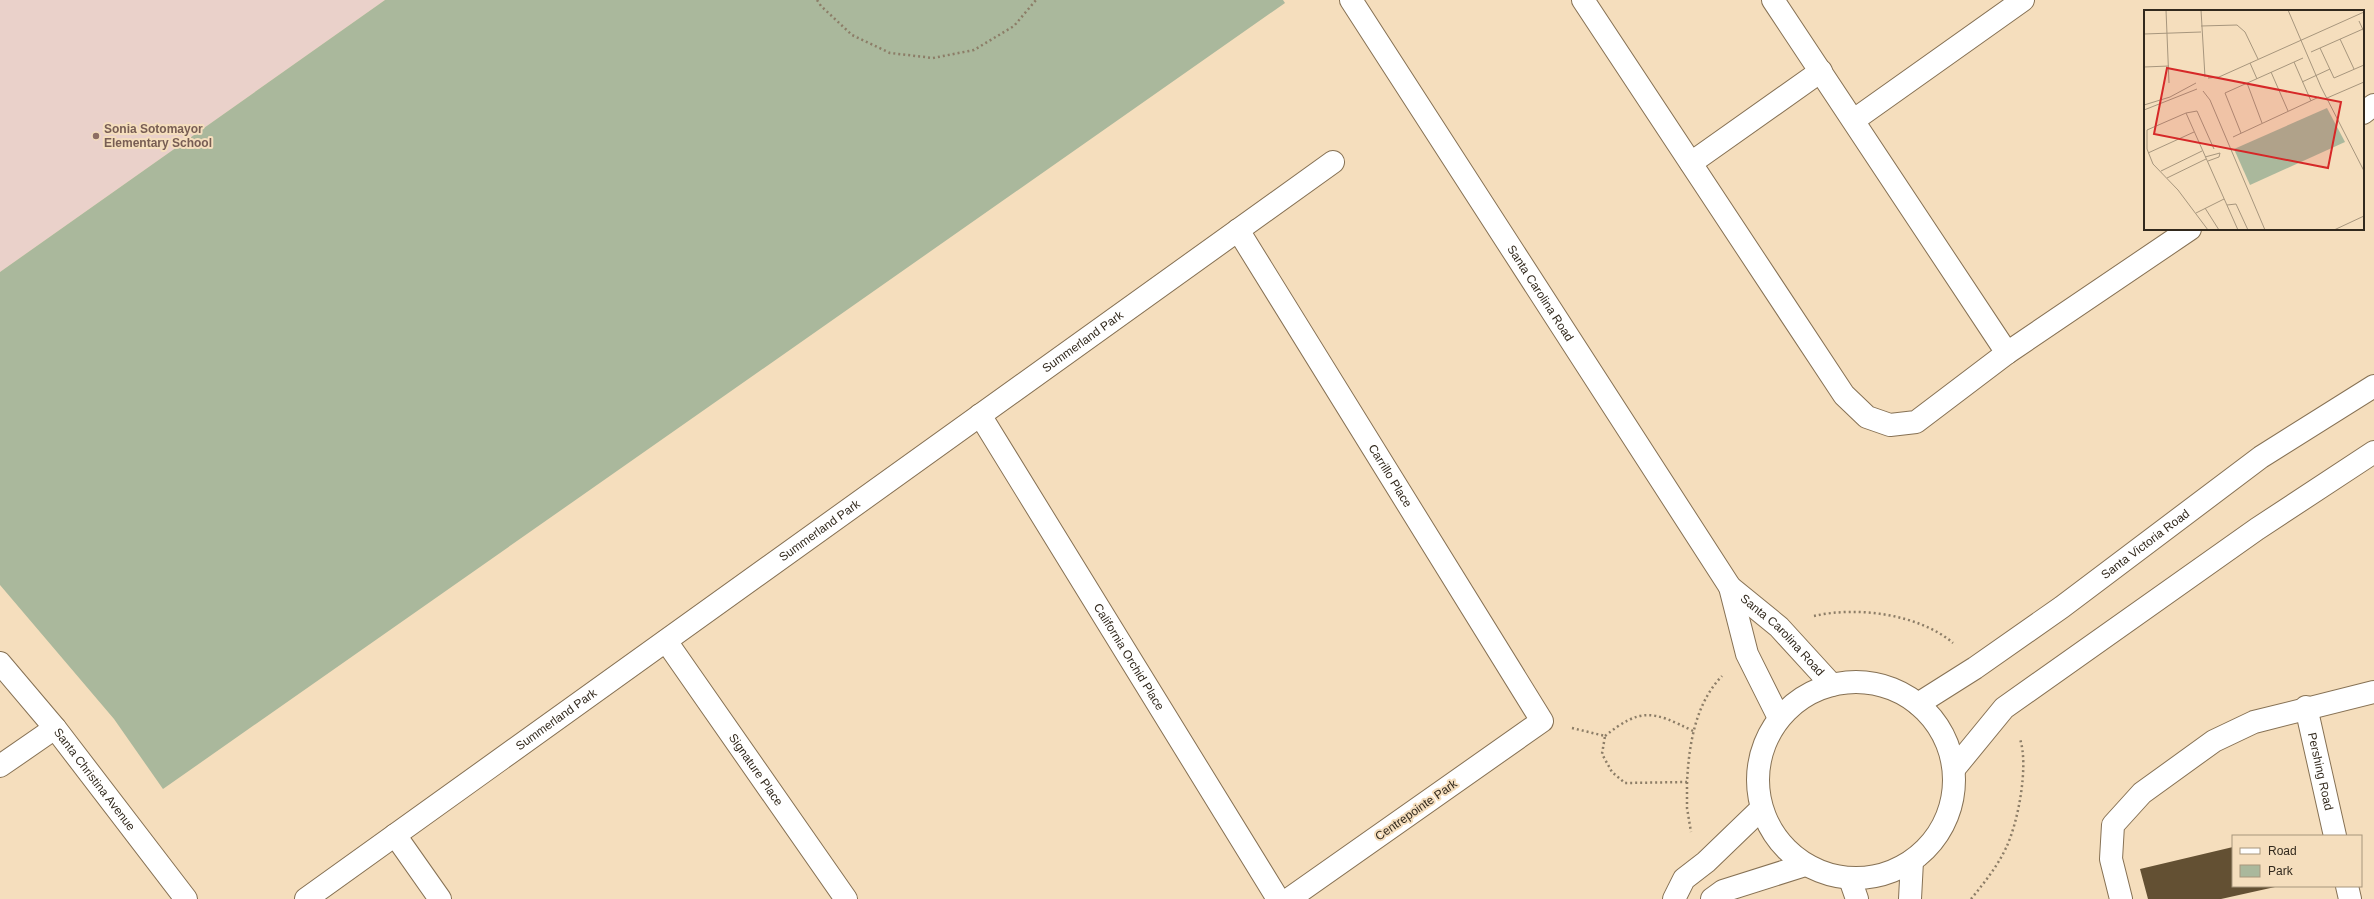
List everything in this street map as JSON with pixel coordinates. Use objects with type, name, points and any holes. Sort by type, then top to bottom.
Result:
[{"type":"street","name":"Santa Carolina Road","points":[[1351,0],[1730,587],[1779,627],[1832,685]]},
{"type":"street","points":[[1584,0],[1844,394],[1867,417],[1890,425],[1916,422],[2007,353],[2189,230]]},
{"type":"street","points":[[1773,0],[1822,71],[2007,353]]},
{"type":"street","points":[[1854,120],[2022,0]]},
{"type":"street","points":[[1691,163],[1822,71]]},
{"type":"street","points":[[2364,112],[2374,105]]},
{"type":"street","name":"Summerland Park","points":[[306,899],[1333,162]]},
{"type":"street","name":"Carrillo Place","points":[[1238,230],[1542,721]]},
{"type":"street","name":"Santa Victoria Road","points":[[1918,704],[1975,668],[2062,607],[2261,457],[2374,386]]},
{"type":"street","name":"California Orchid Place","points":[[980,415],[1278,899]]},
{"type":"street","points":[[1954,768],[2004,708],[2257,529],[2374,452]]},
{"type":"street","name":"Santa Carolina Road","points":[[1730,587],[1747,654],[1779,718]]},
{"type":"street","name":"Signature Place","points":[[666,641],[846,899]]},
{"type":"street","name":"Santa Christina Avenue","points":[[0,663],[55,728],[186,899]]},
{"type":"street","points":[[1862,682],[1892,689],[1918,704],[1936,722],[1948,744],[1954,768],[1954,795],[1946,821],[1932,843],[1912,861],[1883,876],[1850,878],[1827,874],[1805,865],[1786,850],[1770,831],[1761,809],[1757,785],[1758,761],[1766,738],[1779,718],[1803,697],[1832,685],[1862,682]]},
{"type":"street","points":[[2121,899],[2112,859],[2113,825],[2142,792],[2214,741],[2254,722],[2306,707],[2374,692]]},
{"type":"street","name":"Pershing Road","points":[[2306,707],[2336,835]]},
{"type":"street","name":"Centrepointe Park","points":[[1289,899],[1542,721]]},
{"type":"street","points":[[0,766],[55,728]]},
{"type":"street","points":[[1674,899],[1684,879],[1706,862],[1761,809]]},
{"type":"street","points":[[395,835],[440,899]]},
{"type":"street","points":[[1910,899],[1912,861]]},
{"type":"street","points":[[1712,899],[1723,890],[1805,865]]},
{"type":"street","points":[[1850,878],[1858,899]]},
{"type":"street","points":[[2347,887],[2350,899]]},
{"type":"path","points":[[817,0],[821,6],[852,35],[890,53],[933,58],[974,50],[1014,26],[1036,0]]},
{"type":"path","points":[[1812,616],[1832,612],[1871,612],[1926,625],[1958,646]]},
{"type":"path","points":[[1693,836],[1687,808],[1688,755],[1693,731],[1701,709],[1716,682],[1726,672]]},
{"type":"path","points":[[1687,782],[1625,783],[1612,772],[1602,754],[1605,736],[1632,717],[1645,714],[1666,717],[1693,731]]},
{"type":"path","points":[[1542,721],[1605,736]]},
{"type":"path","points":[[1971,899],[1989,877],[2007,847],[2019,804],[2024,768],[2019,736]]},
{"type":"shaded area","name":"Sonia Sotomayor Elementary School","points":[[0,0],[385,0],[0,272]]},
{"type":"green space","points":[[385,0],[1283,0],[1285,3],[163,789],[114,719],[0,585],[0,272]]},
{"type":"building","points":[[2232,847],[2232,887],[2275,887],[2221,899],[2148,899],[2140,869]]},
{"type":"place","name":"Sonia Sotomayor Elementary School","points":[[96,136]]}]
